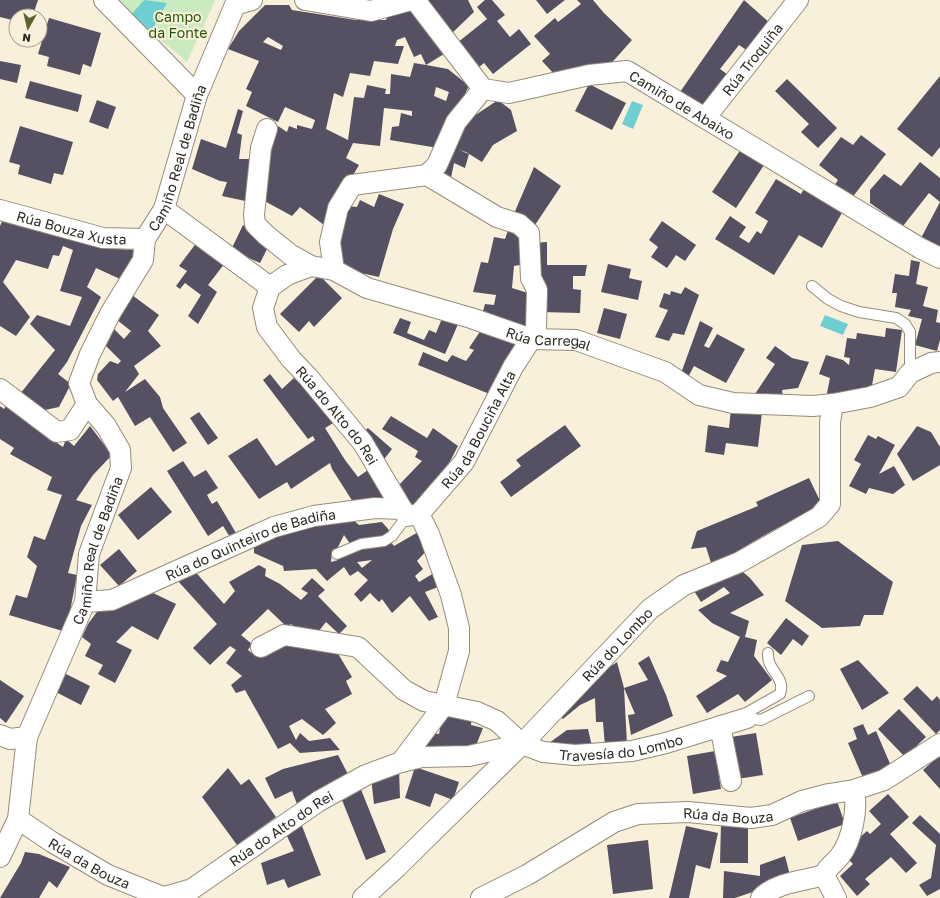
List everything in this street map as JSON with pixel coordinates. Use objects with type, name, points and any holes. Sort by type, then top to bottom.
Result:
[{"type":"street","points":[[104,0],[197,94]]},
{"type":"street","name":"Camiño Real de Badiña","points":[[0,857],[18,819],[27,737],[85,602],[89,554],[121,468],[120,450],[106,426],[87,404],[79,383],[90,354],[111,312],[143,260],[145,239],[164,209],[197,94],[235,5],[252,0]]},
{"type":"street","points":[[305,0],[371,11],[411,0]]},
{"type":"street","points":[[334,270],[330,242],[338,208],[352,185],[427,175],[437,165],[456,122],[483,89],[415,0]]},
{"type":"street","name":"Rúa Troquiña","points":[[706,117],[798,0]]},
{"type":"street","name":"Camiño de Abaixo","points":[[483,89],[509,93],[589,75],[627,71],[706,117],[920,248],[940,258]]},
{"type":"street","name":"Rúa Carregal","points":[[267,128],[261,148],[254,215],[255,224],[291,255],[311,266],[334,270],[367,288],[471,318],[531,339],[576,340],[665,372],[699,394],[733,403],[813,406],[870,397],[899,387],[910,373],[931,363],[940,362]]},
{"type":"street","name":"Rúa da Bouciña Alta","points":[[409,513],[464,462],[513,367],[531,339],[536,328],[537,290],[531,278],[529,233],[519,224],[496,217],[427,175]]},
{"type":"street","points":[[164,209],[270,287],[287,275],[311,266]]},
{"type":"street","name":"Rúa Bouza Xusta","points":[[0,210],[103,238],[145,239]]},
{"type":"street","name":"Rúa do Alto do Rei","points":[[270,287],[263,308],[267,327],[291,359],[308,377],[363,444],[409,513],[429,534],[451,595],[459,628],[459,651],[444,705],[401,762]]},
{"type":"street","points":[[0,389],[57,432],[70,430],[87,404]]},
{"type":"street","name":"Rúa do Lombo","points":[[363,898],[397,867],[522,744],[650,609],[684,585],[740,562],[819,517],[830,504],[830,422],[833,404]]},
{"type":"street","name":"Rúa do Quinteiro de Badiña","points":[[85,602],[112,600],[274,527],[314,516],[374,508],[409,513]]},
{"type":"street","points":[[262,647],[284,635],[358,647],[404,690],[424,701],[477,712],[497,721],[522,744]]},
{"type":"street","name":"Travesía do Lombo","points":[[522,744],[543,752],[575,754],[632,751],[666,743],[747,718]]},
{"type":"street","points":[[720,726],[731,781]]},
{"type":"street","points":[[0,735],[10,739],[27,737]]},
{"type":"street","name":"Rúa do Alto do Rei","points":[[164,898],[192,889],[319,801],[366,775],[401,762],[422,757],[469,756],[522,744]]},
{"type":"street","name":"Rúa da Bouza","points":[[481,898],[517,880],[614,822],[638,814],[688,812],[751,818],[772,815],[802,801],[829,794],[854,790],[884,780],[940,744]]},
{"type":"street","points":[[836,898],[824,875],[827,867],[840,856],[848,839],[854,821],[856,800],[854,790]]},
{"type":"street","name":"Rúa da Bouza","points":[[18,819],[52,842],[108,875],[164,898]]},
{"type":"street","points":[[761,898],[765,894],[791,883],[824,875]]},
{"type":"street","points":[[509,898],[517,880]]},
{"type":"lane","points":[[812,286],[828,299],[841,306],[859,312],[896,318],[905,324],[910,332],[910,373]]},
{"type":"lane","points":[[336,554],[362,544],[384,541],[392,536],[409,513]]},
{"type":"lane","points":[[768,653],[768,660],[772,669],[780,678],[783,686],[780,694],[748,712],[747,718],[761,720],[809,696]]},
{"type":"green space","name":"Campo da Fonte","points":[[116,0],[215,1],[187,62],[126,11]]},
{"type":"water","points":[[144,0],[167,3],[151,32],[131,15]]},
{"type":"water","points":[[632,101],[643,105],[633,129],[622,124]]},
{"type":"water","points":[[825,315],[848,324],[843,335],[820,326]]},
{"type":"building","points":[[0,0],[38,0],[35,8],[8,8],[8,19],[0,17]]},
{"type":"building","points":[[468,0],[474,12],[450,35],[427,1]]},
{"type":"building","points":[[485,0],[492,0],[505,15],[497,21],[510,37],[519,29],[531,44],[493,74],[484,63],[478,68],[457,43],[487,19],[477,7]]},
{"type":"building","points":[[536,0],[565,0],[547,14]]},
{"type":"building","points":[[577,0],[593,0],[632,40],[608,67],[555,75],[542,61],[550,54],[534,36],[555,18],[558,22],[581,4]]},
{"type":"building","points":[[744,0],[771,24],[748,51],[739,45],[720,69],[731,77],[708,110],[680,92]]},
{"type":"building","points":[[265,5],[289,5],[292,10],[356,20],[386,20],[388,14],[415,9],[444,54],[426,65],[448,69],[469,86],[438,148],[390,140],[392,127],[399,126],[401,113],[412,116],[412,111],[384,108],[380,146],[353,143],[346,158],[359,165],[324,225],[300,207],[292,216],[259,198],[266,159],[278,126],[287,132],[289,126],[297,129],[297,125],[312,129],[315,120],[285,107],[278,122],[246,106],[252,92],[246,89],[259,61],[228,49],[239,31]],"holes":[[[268,37],[283,46],[281,50],[263,42]],[[405,37],[414,57],[421,54],[426,65],[414,63],[410,77],[391,74],[390,94],[385,94],[386,89],[367,85],[364,98],[354,97],[348,140],[326,129],[334,93],[343,97],[350,73],[370,76],[374,61],[398,64],[404,46],[395,46],[397,40]],[[436,87],[449,92],[446,101],[434,96]]]},
{"type":"building","points":[[49,18],[101,33],[91,67],[83,64],[80,75],[47,66],[49,57],[38,54],[40,48],[48,48]]},
{"type":"building","points":[[0,61],[21,65],[17,83],[0,79]]},
{"type":"building","points":[[940,76],[940,147],[932,157],[897,129]]},
{"type":"building","points":[[787,79],[837,128],[818,148],[801,132],[809,124],[775,91]]},
{"type":"building","points":[[30,81],[82,95],[78,112],[25,98]]},
{"type":"building","points":[[589,84],[626,103],[612,130],[575,111]]},
{"type":"building","points":[[97,100],[116,107],[108,129],[89,122]]},
{"type":"building","points":[[498,100],[511,110],[517,131],[493,145],[482,162],[466,152],[459,150],[469,154],[465,168],[454,163],[451,178],[446,176],[442,169],[461,121],[477,114]]},
{"type":"building","points":[[238,109],[243,111],[237,133],[242,135],[239,159],[251,159],[250,202],[222,196],[227,182],[220,181],[192,169],[201,139],[226,148]]},
{"type":"building","points":[[20,126],[73,142],[63,175],[54,173],[51,184],[18,174],[20,165],[9,162]]},
{"type":"building","points":[[861,135],[886,154],[851,199],[834,186],[838,180],[819,165],[841,137],[853,145]]},
{"type":"building","points":[[741,149],[764,165],[736,208],[712,192]]},
{"type":"building","points":[[920,162],[940,178],[940,202],[929,193],[903,226],[870,203],[870,190],[884,174],[901,186]]},
{"type":"building","points":[[534,167],[561,186],[533,228],[513,216]]},
{"type":"building","points":[[776,179],[801,194],[804,189],[843,211],[822,248],[799,235],[774,275],[715,239],[730,216],[746,227],[739,237],[749,243],[757,231],[761,234],[768,221],[755,213]]},
{"type":"building","points":[[379,194],[404,204],[393,229],[379,277],[352,271],[341,264],[341,219],[345,206],[357,207],[360,200],[374,207]]},
{"type":"building","points":[[940,202],[940,251],[920,240]]},
{"type":"building","points":[[4,217],[35,225],[33,230],[103,248],[134,250],[133,258],[120,279],[96,268],[87,287],[101,297],[67,362],[58,374],[71,384],[59,407],[45,410],[20,394],[55,350],[30,324],[37,315],[70,326],[82,297],[60,291],[73,250],[63,246],[59,256],[53,255],[48,269],[16,260],[3,282],[30,317],[16,336],[0,326],[0,226]]},
{"type":"building","points":[[662,221],[696,245],[685,261],[676,255],[667,268],[651,257],[658,247],[649,240]]},
{"type":"building","points":[[243,225],[269,245],[260,263],[231,250]]},
{"type":"building","points":[[510,225],[523,233],[525,264],[514,266],[512,288],[531,294],[529,327],[522,333],[481,318],[485,304],[494,305],[496,295],[473,292],[481,262],[488,263],[494,237],[505,239]]},
{"type":"building","points":[[197,242],[225,263],[208,285],[217,292],[198,324],[188,316],[201,295],[185,283],[180,289],[176,286],[187,271],[179,266]]},
{"type":"building","points":[[547,242],[547,265],[587,265],[585,276],[573,276],[573,289],[581,290],[580,313],[541,312],[535,243]]},
{"type":"building","points":[[911,260],[920,262],[916,284],[928,287],[923,306],[938,310],[936,322],[940,323],[940,340],[937,351],[915,345],[922,319],[908,316],[911,310],[895,307],[897,293],[892,293],[895,274],[909,276]]},
{"type":"building","points":[[608,264],[631,269],[629,278],[642,281],[638,300],[601,292]]},
{"type":"building","points":[[319,275],[342,298],[314,327],[309,321],[299,332],[280,314]]},
{"type":"building","points":[[685,287],[699,295],[684,335],[673,333],[669,341],[655,337],[668,310],[659,307],[664,293],[670,295],[671,291],[681,294]]},
{"type":"building","points":[[132,295],[159,315],[148,331],[161,346],[134,366],[139,374],[125,392],[145,379],[160,397],[163,408],[187,443],[173,452],[150,417],[135,426],[118,397],[113,401],[97,380],[98,374],[110,361],[118,364],[121,361],[104,344],[113,328],[124,339],[131,331],[117,320]]},
{"type":"building","points":[[604,308],[627,314],[620,339],[597,333]]},
{"type":"building","points":[[443,316],[459,322],[445,354],[393,333],[400,318],[411,322],[407,333],[424,340],[429,330],[436,333]]},
{"type":"building","points":[[700,321],[713,328],[704,346],[709,348],[717,334],[745,349],[726,383],[694,366],[687,379],[680,376]]},
{"type":"building","points":[[483,327],[517,342],[492,395],[418,365],[423,352],[447,362],[452,355],[466,361],[474,350],[469,348]]},
{"type":"building","points":[[886,328],[902,330],[896,372],[875,369],[871,391],[826,398],[830,378],[819,374],[826,355],[843,360],[849,365],[850,358],[844,357],[847,338],[856,339],[857,333],[885,337]]},
{"type":"building","points":[[775,346],[792,358],[809,362],[798,388],[782,390],[783,396],[753,397],[775,364],[766,358]]},
{"type":"building","points":[[270,374],[282,389],[295,377],[335,422],[325,428],[345,460],[358,477],[368,470],[384,499],[353,502],[332,469],[330,463],[291,489],[287,482],[259,499],[228,456],[257,438],[276,466],[315,440],[313,436],[308,439],[263,380]]},
{"type":"building","points":[[8,403],[32,422],[31,426],[63,447],[66,439],[74,446],[90,426],[112,455],[93,475],[76,500],[92,505],[81,526],[68,573],[77,575],[66,632],[9,615],[16,595],[27,598],[37,566],[27,557],[34,536],[45,540],[62,495],[47,490],[52,477],[10,454],[14,448],[0,439],[0,406],[4,409]]},
{"type":"building","points":[[731,409],[762,412],[758,447],[726,443],[724,455],[705,452],[708,425],[729,428]]},
{"type":"building","points":[[199,412],[218,438],[208,445],[190,418]]},
{"type":"building","points":[[391,416],[427,438],[433,428],[458,446],[445,471],[410,508],[396,488],[422,461],[415,457],[418,451],[382,429]]},
{"type":"building","points":[[565,425],[581,446],[511,497],[500,482],[521,466],[516,460]]},
{"type":"building","points":[[917,426],[931,432],[940,447],[940,465],[913,481],[897,454]]},
{"type":"building","points":[[368,428],[392,449],[382,462],[362,433]]},
{"type":"building","points":[[868,435],[876,439],[878,436],[895,445],[879,474],[894,466],[905,485],[893,494],[869,488],[866,494],[849,486],[861,464],[854,460]]},
{"type":"building","points":[[183,461],[194,477],[206,470],[218,488],[207,495],[212,504],[217,501],[236,533],[230,537],[223,526],[208,536],[167,471]]},
{"type":"building","points":[[809,478],[822,505],[770,532],[712,566],[706,547],[691,549],[697,531],[758,506],[756,502]]},
{"type":"building","points":[[151,487],[172,512],[138,540],[118,515]]},
{"type":"building","points":[[352,519],[359,525],[382,522],[389,530],[383,538],[351,545],[344,535],[337,549],[332,550],[331,562],[338,560],[341,554],[371,546],[386,546],[391,542],[394,546],[420,531],[428,549],[417,561],[423,569],[415,576],[419,582],[434,573],[438,587],[425,592],[438,617],[429,621],[410,596],[392,613],[382,599],[379,602],[370,593],[361,602],[354,594],[368,580],[358,571],[350,576],[344,567],[327,581],[316,569],[284,571],[283,566],[254,553],[254,541],[294,529],[339,523]],"holes":[[[372,560],[362,568],[357,562]]]},
{"type":"building","points":[[838,541],[893,582],[883,615],[864,615],[860,626],[822,628],[785,601],[802,545]]},
{"type":"building","points":[[119,549],[137,571],[119,586],[100,565]]},
{"type":"building","points":[[259,565],[266,569],[265,576],[280,584],[301,600],[308,593],[301,589],[312,578],[325,590],[318,596],[347,626],[339,634],[326,622],[318,632],[300,632],[291,624],[287,627],[268,609],[241,635],[252,644],[248,650],[257,657],[290,641],[337,652],[352,677],[346,681],[352,694],[325,709],[336,723],[323,735],[302,719],[289,726],[296,740],[300,733],[309,741],[330,738],[340,750],[300,753],[290,743],[278,749],[245,690],[236,693],[231,685],[242,676],[226,663],[236,650],[230,646],[210,665],[193,648],[217,624],[177,580],[191,567],[224,604],[235,591],[229,582]]},
{"type":"building","points":[[737,567],[750,578],[764,595],[730,613],[749,621],[745,637],[757,640],[754,656],[772,680],[745,702],[738,694],[707,713],[696,696],[727,676],[716,671],[721,660],[728,662],[740,637],[712,623],[698,610],[730,593],[724,587],[701,602],[691,586]]},
{"type":"building","points":[[149,591],[176,604],[158,640],[132,626],[116,642],[132,650],[115,683],[98,674],[103,665],[85,656],[91,644],[82,637],[88,624],[102,605]]},
{"type":"building","points":[[786,618],[809,636],[802,646],[793,639],[781,655],[767,643]]},
{"type":"building","points":[[649,656],[666,695],[673,716],[631,735],[628,715],[635,714],[624,688],[648,680],[638,663]]},
{"type":"building","points":[[858,660],[889,693],[862,710],[840,669]]},
{"type":"building","points":[[617,662],[624,688],[627,744],[605,747],[603,722],[596,722],[595,698],[580,705],[563,719],[558,714],[602,672]]},
{"type":"building","points":[[64,673],[90,686],[81,705],[54,691]]},
{"type":"building","points":[[0,680],[24,696],[6,723],[0,718]]},
{"type":"building","points":[[917,686],[932,701],[937,696],[940,700],[940,730],[936,734],[903,699]]},
{"type":"building","points":[[899,709],[926,737],[905,757],[878,729]]},
{"type":"building","points":[[443,714],[472,715],[471,725],[483,728],[475,748],[423,752],[429,733],[439,734]]},
{"type":"building","points":[[863,724],[868,735],[876,731],[891,766],[863,778],[848,743],[857,739],[853,728]]},
{"type":"building","points":[[588,729],[592,746],[550,749],[549,743],[567,730]]},
{"type":"building","points":[[756,733],[763,775],[737,779],[731,737]]},
{"type":"building","points":[[715,751],[721,789],[693,794],[687,756]]},
{"type":"building","points":[[338,755],[350,778],[297,804],[292,791],[275,799],[265,778],[283,769]]},
{"type":"building","points":[[940,755],[940,789],[923,770]]},
{"type":"building","points":[[415,767],[459,782],[453,800],[435,793],[430,807],[405,798]]},
{"type":"building","points":[[228,768],[241,785],[249,779],[276,817],[237,845],[202,797]]},
{"type":"building","points":[[399,769],[400,798],[374,804],[371,778]]},
{"type":"building","points":[[360,787],[386,852],[366,860],[340,795]]},
{"type":"building","points":[[888,794],[909,817],[890,834],[917,863],[906,873],[891,857],[865,879],[870,884],[857,896],[840,876],[853,864],[845,856],[850,846],[867,831],[870,834],[881,824],[869,811]]},
{"type":"building","points":[[837,801],[845,824],[798,841],[790,818]]},
{"type":"building","points":[[920,815],[940,834],[940,889],[927,896],[919,885],[931,878],[936,845],[912,823]]},
{"type":"building","points":[[721,823],[748,824],[748,863],[720,863]]},
{"type":"building","points":[[302,826],[321,875],[288,888],[284,879],[267,885],[261,863],[294,851],[286,834]]},
{"type":"building","points":[[686,826],[718,833],[710,869],[696,865],[689,898],[669,898]]},
{"type":"building","points":[[648,840],[653,889],[613,894],[607,845]]},
{"type":"building","points":[[25,852],[39,854],[70,867],[57,888],[49,881],[39,898],[0,898],[21,863]]},
{"type":"building","points":[[785,856],[791,879],[735,898],[723,898],[724,871],[760,876],[760,865]]}]
